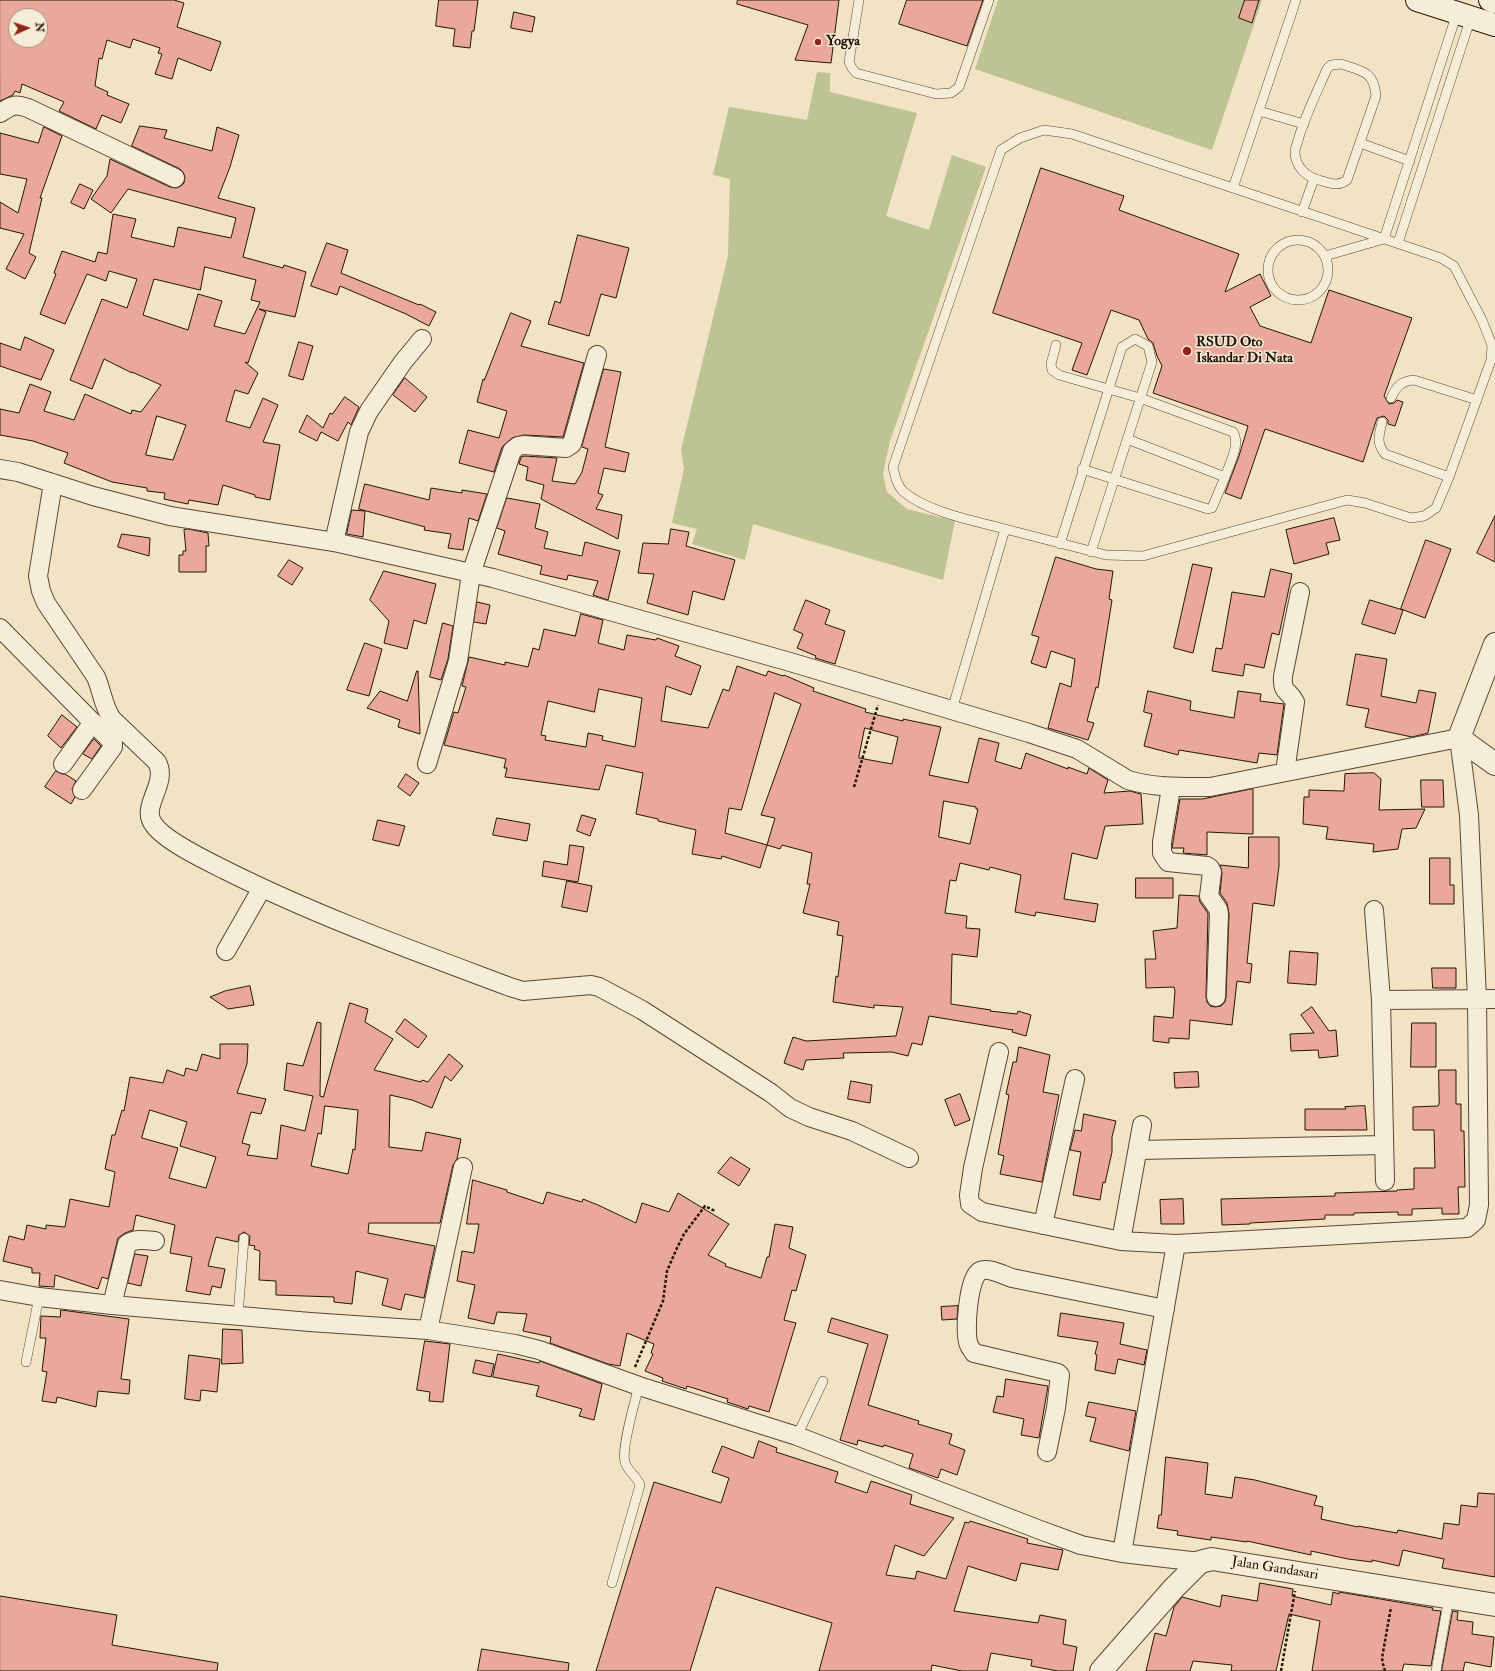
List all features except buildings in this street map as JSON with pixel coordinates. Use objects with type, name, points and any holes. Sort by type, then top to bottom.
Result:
[{"type":"street","points":[[1417,0],[1495,25]]},
{"type":"street","points":[[1490,0],[1495,2]]},
{"type":"street","points":[[0,113],[7,108],[16,105],[28,108],[175,178]]},
{"type":"street","points":[[334,542],[359,432],[369,411],[403,362],[422,339]]},
{"type":"street","points":[[427,764],[458,662],[471,574],[512,451],[518,446],[523,445],[566,448],[572,444],[597,355]]},
{"type":"street","points":[[0,468],[18,472],[93,496],[170,516],[334,542],[493,578],[1028,733],[1077,749],[1128,780],[1171,788],[1210,786],[1459,738],[1495,764]]},
{"type":"street","points":[[53,483],[38,576],[41,591],[46,603],[96,677],[109,715],[118,726],[157,762],[161,769],[160,781],[150,810],[150,819],[160,832],[196,855],[262,888],[370,934],[517,989],[531,990],[591,985],[599,986],[642,1010],[771,1093],[790,1108],[809,1117],[852,1131],[909,1158]]},
{"type":"street","points":[[1285,772],[1295,702],[1292,697],[1285,692],[1283,676],[1300,592]]},
{"type":"street","points":[[0,628],[114,745],[82,790]]},
{"type":"street","points":[[999,1052],[973,1168],[969,1195],[970,1204],[982,1212],[1121,1241],[1176,1244],[1467,1228],[1476,1220],[1479,1205],[1477,999],[1469,814],[1459,738],[1495,644]]},
{"type":"street","points":[[63,764],[93,722]]},
{"type":"street","points":[[1171,788],[1162,842],[1162,853],[1168,862],[1207,866],[1212,872],[1209,896],[1218,909],[1219,914],[1216,997]]},
{"type":"street","points":[[226,951],[262,888]]},
{"type":"street","points":[[1374,910],[1381,1000],[1385,1181]]},
{"type":"street","points":[[1381,1000],[1495,999]]},
{"type":"street","points":[[1043,1224],[1076,1079]]},
{"type":"street","points":[[1121,1241],[1142,1125]]},
{"type":"street","points":[[1138,1150],[1384,1145]]},
{"type":"street","points":[[428,1330],[462,1167]]},
{"type":"street","points":[[112,1305],[127,1244],[139,1240],[155,1241]]},
{"type":"street","points":[[1122,1553],[1176,1244]]},
{"type":"street","points":[[1047,1452],[1056,1408],[1060,1375],[1058,1373],[1035,1366],[974,1353],[969,1346],[967,1328],[970,1286],[976,1274],[981,1270],[988,1270],[1012,1278],[1165,1309]]},
{"type":"street","points":[[0,1290],[39,1297],[112,1305],[369,1327],[428,1330],[484,1338],[539,1350],[634,1384],[797,1436],[1056,1536],[1081,1544],[1122,1553],[1200,1562]]},
{"type":"street","name":"Jalan Gandasari","points":[[1200,1562],[1218,1559],[1495,1605]]},
{"type":"street","points":[[1101,1671],[1173,1589],[1200,1562]]},
{"type":"lane","points":[[859,0],[849,62],[856,73],[936,94],[951,93],[960,87],[989,0]]},
{"type":"lane","points":[[1233,188],[1296,0]]},
{"type":"lane","points":[[1384,239],[1435,84],[1464,15]]},
{"type":"lane","points":[[1398,243],[1464,15]]},
{"type":"lane","points":[[1340,64],[1366,73],[1375,84],[1376,96],[1360,143],[1348,180],[1343,184],[1336,185],[1314,179],[1300,169],[1297,162],[1295,151],[1304,124],[1326,69],[1331,65],[1340,64]]},
{"type":"lane","points":[[1259,111],[1304,124]]},
{"type":"lane","points":[[1044,130],[1072,134],[1398,243],[1441,258],[1454,266],[1482,320],[1492,345],[1491,360],[1449,477],[1436,508],[1424,516],[1411,518],[1365,503],[1346,500],[1143,556],[1106,555],[1060,544],[925,506],[903,492],[896,481],[893,467],[1001,150],[1020,138],[1044,130]]},
{"type":"lane","points":[[1360,143],[1410,161]]},
{"type":"lane","points":[[1302,212],[1314,179]]},
{"type":"lane","points":[[1325,256],[1384,239]]},
{"type":"lane","points":[[1292,240],[1302,240],[1319,248],[1325,256],[1328,266],[1328,276],[1324,286],[1318,294],[1309,299],[1298,301],[1288,299],[1280,294],[1273,286],[1269,272],[1271,258],[1276,250],[1284,244],[1292,240]]},
{"type":"lane","points":[[1060,544],[1082,469],[1122,346],[1135,339],[1148,346],[1152,362],[1113,479],[1091,552]]},
{"type":"lane","points":[[1056,345],[1050,364],[1052,370],[1059,375],[1140,398],[1233,432],[1236,436],[1236,442],[1224,477],[1212,508],[1210,509],[1082,469]]},
{"type":"lane","points":[[1391,398],[1395,388],[1405,381],[1414,380],[1476,400]]},
{"type":"lane","points":[[1382,422],[1377,441],[1385,454],[1449,477]]},
{"type":"lane","points":[[1127,439],[1224,477]]},
{"type":"lane","points":[[952,710],[1005,529]]},
{"type":"lane","points":[[238,1316],[244,1238]]},
{"type":"lane","points":[[26,1362],[39,1297]]},
{"type":"lane","points":[[797,1436],[823,1380]]},
{"type":"lane","points":[[612,1583],[640,1485],[628,1469],[624,1456],[634,1384]]},
{"type":"lane","points":[[1436,1671],[1449,1597]]},
{"type":"path","points":[[854,787],[882,690]]},
{"type":"path","points":[[634,1384],[663,1300],[667,1271],[676,1250],[684,1234],[705,1206],[715,1211]]},
{"type":"path","points":[[1281,1671],[1298,1572]]},
{"type":"path","points":[[1385,1671],[1382,1664],[1382,1658],[1394,1588]]},
{"type":"green space","points":[[998,0],[1262,0],[1212,150],[975,69]]},
{"type":"green space","points":[[817,72],[830,73],[830,92],[917,113],[886,216],[929,230],[952,155],[986,167],[890,441],[883,474],[887,492],[907,509],[955,521],[943,580],[753,524],[745,560],[692,544],[697,529],[672,523],[684,469],[681,450],[728,256],[730,179],[713,175],[729,107],[807,120]]},
{"type":"place","name":"Yogya","points":[[818,42]]},
{"type":"place","name":"RSUD Oto Iskandar Di Nata","points":[[1187,351]]}]
